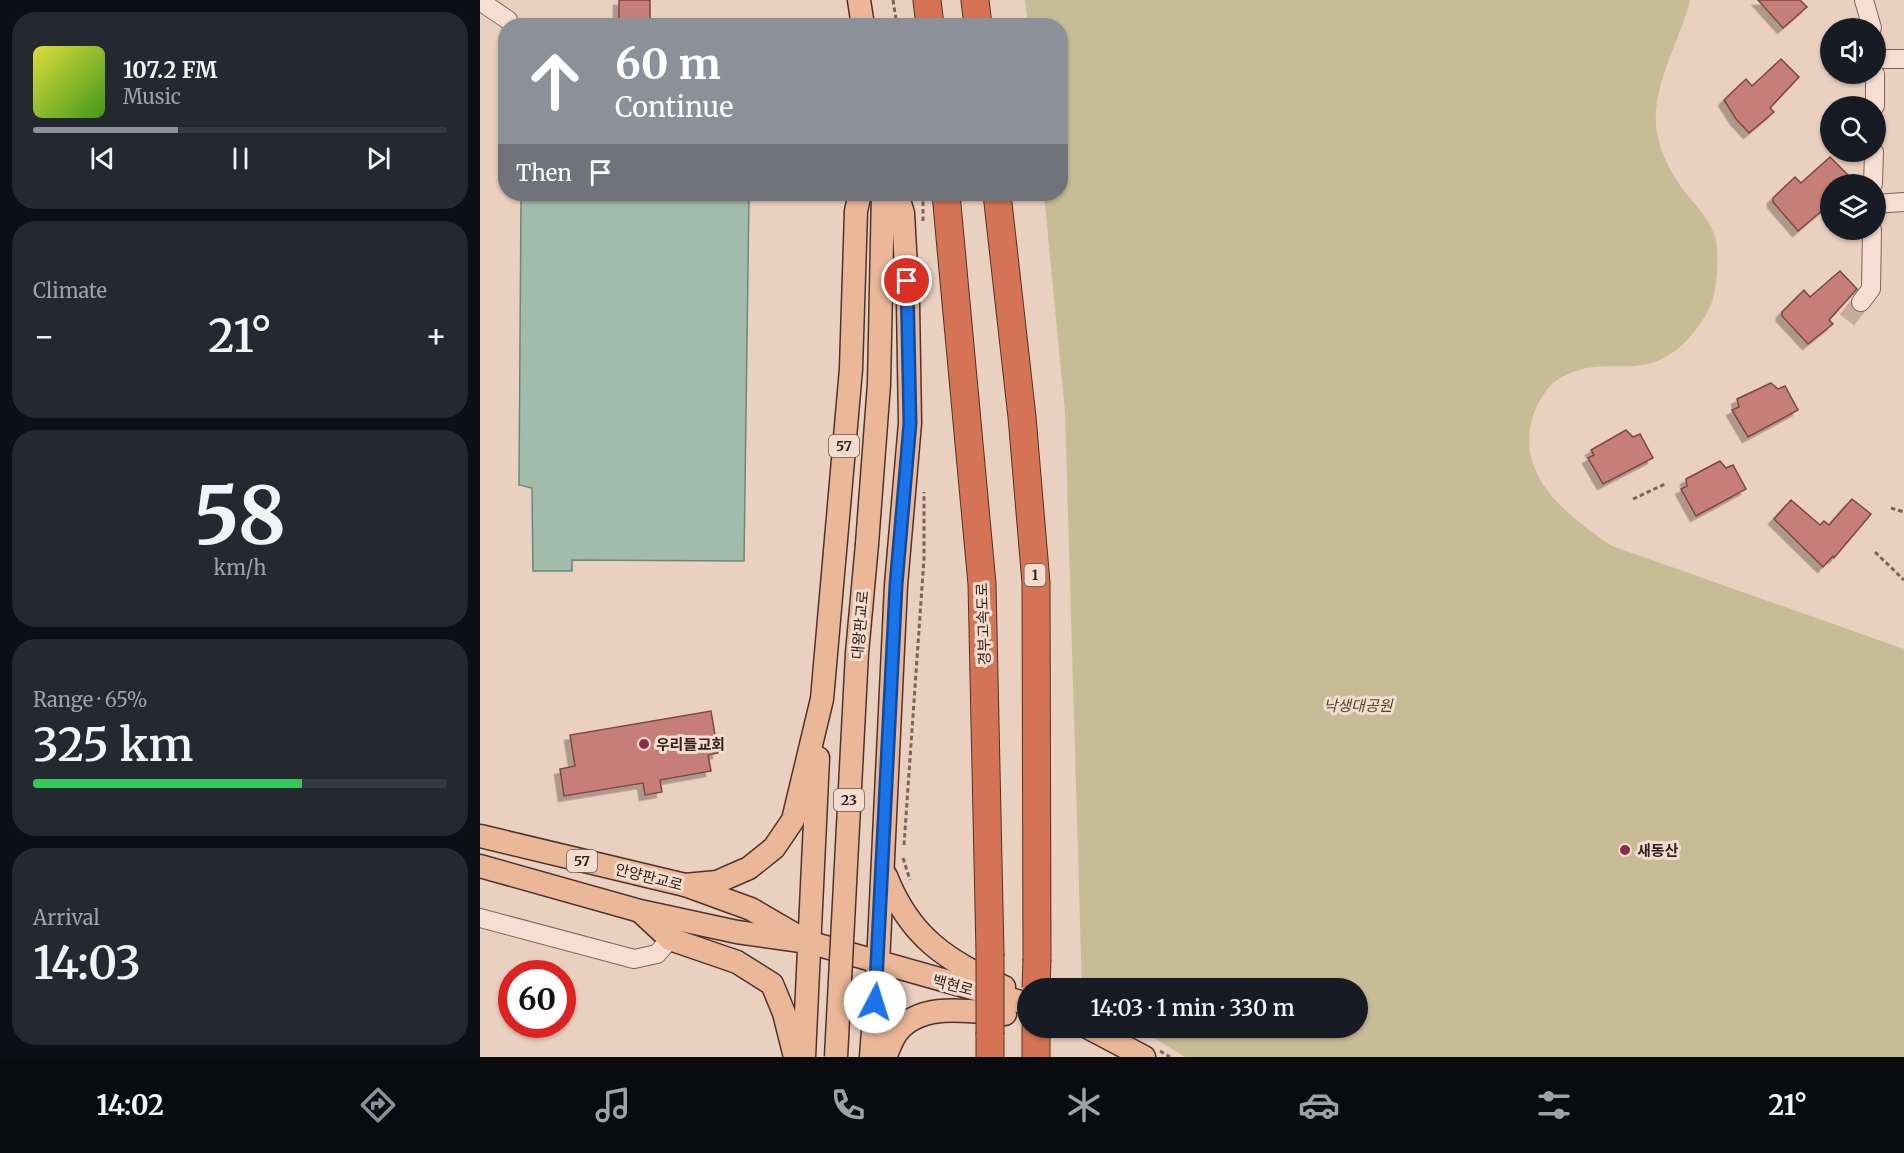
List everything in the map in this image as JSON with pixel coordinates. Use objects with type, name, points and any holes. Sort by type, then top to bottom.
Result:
[{"type":"highway","points":[[927,0],[929,18]]},
{"type":"highway","points":[[975,0],[977,18]]},
{"type":"highway","name":"경부고속도로","points":[[947,201],[982,584],[990,1046]]},
{"type":"highway","name":"1","points":[[998,201],[1023,417],[1036,583],[1036,978]]},
{"type":"main road","points":[[859,0],[862,18]]},
{"type":"main road","name":"57","points":[[685,885],[717,882],[749,868],[774,848],[793,820],[822,699],[851,369],[856,211],[858,201]]},
{"type":"main road","name":"대왕판교로","points":[[836,1057],[857,653],[879,384],[883,201]]},
{"type":"main road","points":[[871,1057],[878,964],[896,585],[910,423],[907,281],[903,213],[899,201]]},
{"type":"main road","points":[[804,1057],[822,699]]},
{"type":"main road","name":"안양판교로","points":[[480,836],[685,885],[751,909],[808,942]]},
{"type":"main road","name":"안양판교로","points":[[480,866],[640,911],[736,932],[808,942],[878,964]]},
{"type":"main road","points":[[883,867],[896,901],[913,928],[940,951],[973,972],[1017,993]]},
{"type":"main road","points":[[640,911],[670,939],[737,962],[772,984],[784,1013],[795,1057]]},
{"type":"main road","name":"백현로","points":[[878,964],[1017,1001]]},
{"type":"main road","points":[[885,1057],[896,1033],[909,1020],[938,1010],[1017,1013]]},
{"type":"main road","points":[[1108,1038],[1144,1057]]},
{"type":"lane","points":[[1864,0],[1869,18]]},
{"type":"lane","points":[[480,2],[505,18]]},
{"type":"lane","points":[[1886,59],[1904,59]]},
{"type":"lane","points":[[1886,203],[1904,202]]},
{"type":"lane","points":[[1861,302],[1871,289],[1872,240]]},
{"type":"lane","points":[[480,918],[634,959],[657,954],[670,939]]},
{"type":"path","points":[[893,0],[896,18]]},
{"type":"path","points":[[923,201],[924,229]]},
{"type":"path","points":[[1633,499],[1665,484]]},
{"type":"path","points":[[913,891],[903,858],[924,558],[924,487]]},
{"type":"path","points":[[1891,508],[1904,512]]},
{"type":"path","points":[[1875,552],[1904,580]]},
{"type":"green space","name":"낙생대공원","points":[[1025,0],[1690,0],[1663,77],[1656,109],[1656,126],[1661,149],[1671,171],[1706,218],[1714,233],[1717,261],[1714,295],[1697,329],[1672,353],[1641,365],[1577,370],[1556,381],[1544,393],[1534,413],[1529,435],[1531,456],[1537,474],[1562,507],[1612,546],[1904,649],[1904,1057],[1185,1057],[1154,1038],[1368,1038],[1368,978],[1082,978],[1065,412],[1045,201],[1068,201],[1068,18],[1027,18]]},
{"type":"shaded area","points":[[521,201],[749,201],[744,561],[572,560],[572,571],[533,571],[532,488],[519,485]]},
{"type":"building","points":[[619,0],[650,0],[650,18],[619,18]]},
{"type":"building","points":[[1758,0],[1800,0],[1807,7],[1783,28]]},
{"type":"building","points":[[1781,59],[1799,77],[1770,108],[1774,112],[1749,133],[1736,119],[1724,100],[1746,79],[1752,86]]},
{"type":"building","points":[[1824,162],[1835,162],[1847,174],[1820,174],[1820,212],[1798,231],[1773,202],[1773,198],[1795,177],[1801,183]]},
{"type":"building","points":[[1840,271],[1857,289],[1829,320],[1833,324],[1808,344],[1782,316],[1782,312],[1804,290],[1810,297]]},
{"type":"building","points":[[1771,383],[1778,389],[1785,386],[1798,410],[1748,437],[1732,410],[1739,407],[1737,399]]},
{"type":"building","points":[[1626,430],[1633,437],[1640,434],[1653,458],[1603,484],[1588,458],[1594,455],[1591,450]]},
{"type":"building","points":[[1720,461],[1726,468],[1733,465],[1746,489],[1696,516],[1681,489],[1687,486],[1686,479]]},
{"type":"building","points":[[1852,499],[1871,514],[1834,558],[1833,556],[1823,567],[1774,519],[1791,500],[1820,525],[1824,521],[1829,525]]},
{"type":"building","name":"우리들교회","points":[[711,711],[718,753],[708,755],[711,771],[660,780],[662,792],[645,795],[643,783],[564,796],[560,769],[575,766],[570,735]]},
{"type":"tunnel","points":[[1847,320],[1861,302]]},
{"type":"place","name":"우리들교회","points":[[644,744]]},
{"type":"place","name":"새동산","points":[[1625,850]]},
{"type":"route","points":[[875,1002],[896,585],[910,423],[907,281]]}]
